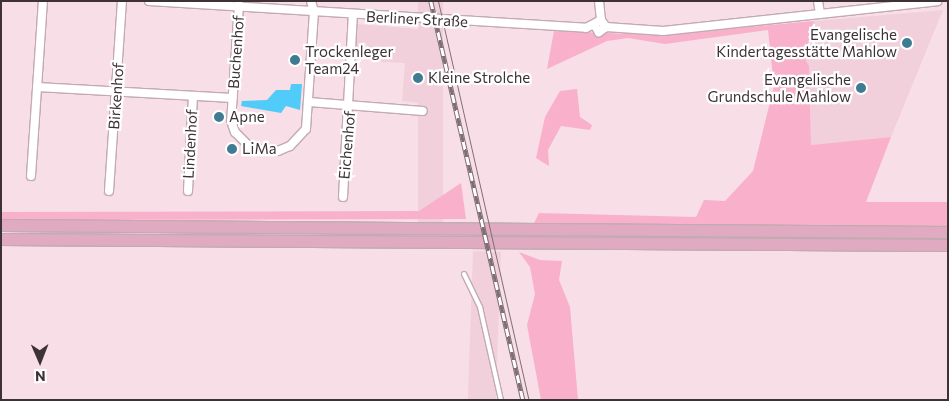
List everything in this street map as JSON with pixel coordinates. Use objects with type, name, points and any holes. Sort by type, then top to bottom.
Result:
[{"type":"main road","points":[[1,225],[948,232]]},
{"type":"main road","points":[[1,239],[948,245]]},
{"type":"street","points":[[31,176],[43,1]]},
{"type":"street","name":"Birkenhof","points":[[109,192],[122,1]]},
{"type":"street","name":"Berliner Straße","points":[[149,1],[239,5],[353,15],[601,24],[663,31],[934,1]]},
{"type":"street","points":[[310,1],[314,12]]},
{"type":"street","points":[[599,1],[601,24]]},
{"type":"street","points":[[818,1],[820,14]]},
{"type":"street","name":"Buchenhof","points":[[239,5],[233,98],[235,132],[252,148],[265,151],[278,151],[299,139],[306,129],[314,12]]},
{"type":"street","points":[[309,102],[348,105],[353,15]]},
{"type":"street","points":[[37,87],[233,98]]},
{"type":"street","name":"Lindenhof","points":[[188,191],[193,97]]},
{"type":"street","name":"Eichenhof","points":[[343,197],[348,105],[422,111]]},
{"type":"lane","points":[[464,274],[480,307],[501,400]]},
{"type":"shaded area","points":[[418,1],[443,1],[443,224],[418,224]]},
{"type":"shaded area","name":"Evangelische Grundschule Mahlow","points":[[943,10],[891,137],[811,145],[809,66],[804,57],[814,21]]},
{"type":"shaded area","points":[[814,21],[804,57],[809,66],[811,145],[891,137],[866,202],[948,202],[948,226],[533,225],[539,213],[696,217],[704,200],[725,201],[753,171],[774,86],[768,30],[665,44],[628,38],[607,41],[547,69],[554,31],[659,35]]},
{"type":"shaded area","name":"Kleine Strolche","points":[[356,24],[420,29],[436,93],[421,92],[420,103],[402,101],[405,63],[382,62],[364,42],[355,51]]},
{"type":"shaded area","points":[[577,89],[580,117],[592,125],[590,130],[561,126],[548,150],[549,166],[536,158],[545,117],[560,91]]},
{"type":"shaded area","points":[[461,183],[466,219],[1,220],[1,212],[419,211]]},
{"type":"shaded area","points":[[473,251],[501,252],[496,400],[468,400]]},
{"type":"shaded area","points":[[519,252],[540,260],[562,261],[559,280],[570,307],[578,400],[541,400],[527,325],[535,294],[530,267]]},
{"type":"water","points":[[291,84],[302,84],[300,110],[286,106],[281,113],[241,106],[242,101],[267,100],[276,90],[290,90]]},
{"type":"tram line","points":[[438,1],[529,400]]},
{"type":"railway","points":[[431,1],[523,400]]},
{"type":"place","name":"Evangelische Kindertagesstätte Mahlow","points":[[907,43]]},
{"type":"place","name":"Trockenleger Team24","points":[[295,60]]},
{"type":"place","name":"Kleine Strolche","points":[[418,78]]},
{"type":"place","name":"Evangelische Grundschule Mahlow","points":[[861,88]]},
{"type":"place","name":"Apne","points":[[219,117]]},
{"type":"place","name":"LiMa","points":[[232,149]]}]
